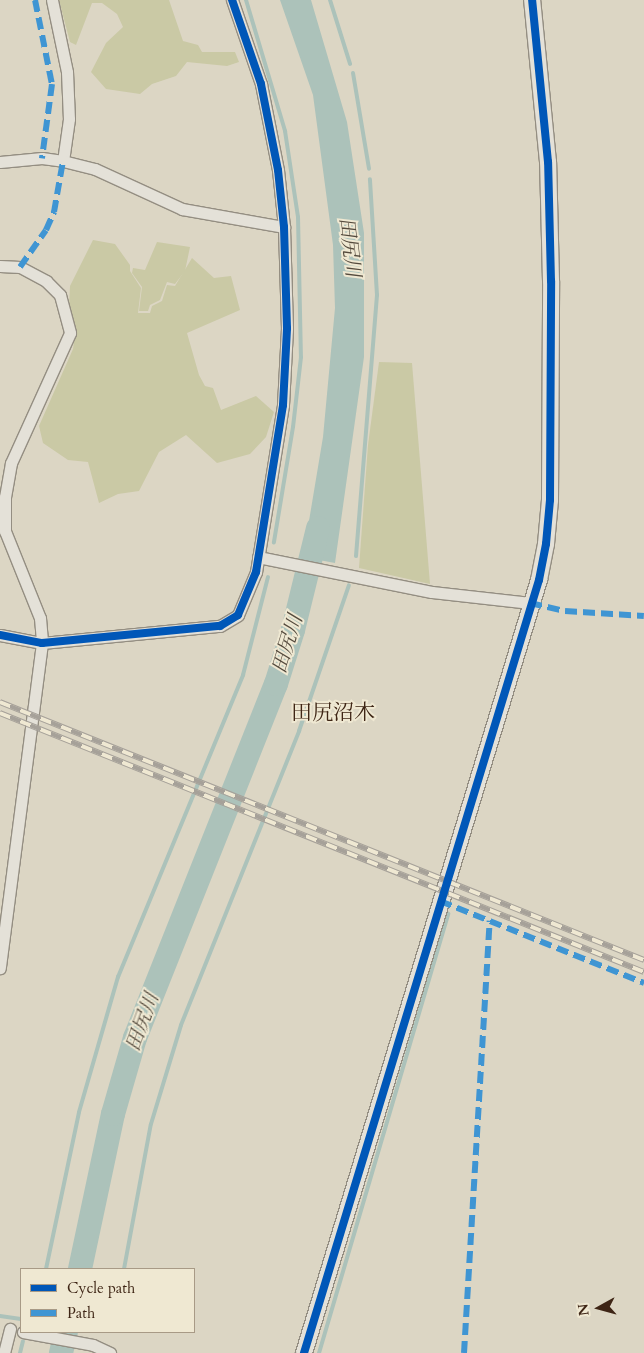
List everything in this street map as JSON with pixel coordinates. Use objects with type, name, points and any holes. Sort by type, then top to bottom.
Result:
[{"type":"street","points":[[52,0],[67,72],[68,119],[63,161]]},
{"type":"street","points":[[0,635],[42,643],[220,626],[238,615],[256,572],[283,405],[287,328],[284,227],[278,170],[260,84],[232,0]]},
{"type":"street","points":[[304,1353],[530,603],[546,544],[550,500],[551,330],[548,162],[532,0]]},
{"type":"street","points":[[0,162],[42,158],[63,161],[95,169],[182,210],[284,227]]},
{"type":"street","points":[[0,266],[20,267],[46,281],[60,295],[70,333],[11,463],[5,497],[5,531],[40,618],[42,643],[3,927],[0,968]]},
{"type":"street","points":[[258,557],[432,592],[530,603]]},
{"type":"street","points":[[4,1353],[14,1330]]},
{"type":"street","points":[[30,1333],[93,1345],[110,1353]]},
{"type":"green space","points":[[59,0],[169,0],[183,41],[198,45],[202,52],[235,52],[239,62],[227,66],[187,62],[176,76],[152,84],[140,94],[106,89],[91,72],[106,43],[123,27],[117,14],[102,3],[92,3],[76,45],[70,42]]},
{"type":"green space","points":[[93,240],[115,244],[130,265],[130,271],[141,288],[138,313],[150,313],[152,306],[162,301],[167,285],[175,286],[192,258],[214,278],[231,276],[240,310],[187,333],[199,375],[205,386],[213,388],[221,410],[256,396],[274,412],[266,437],[250,454],[217,463],[186,435],[159,452],[139,491],[118,494],[99,503],[88,462],[68,460],[43,443],[39,426],[73,349],[75,335],[69,307],[70,286]]},
{"type":"green space","points":[[157,242],[190,247],[185,271],[175,284],[167,282],[160,300],[150,305],[148,311],[139,311],[142,287],[132,273],[133,268],[145,270]]},
{"type":"green space","points":[[379,362],[412,363],[430,584],[359,568],[368,445]]},
{"type":"water","points":[[280,0],[311,0],[347,122],[364,233],[364,357],[335,563],[303,557],[323,437],[335,308],[333,245],[313,95]]},
{"type":"waterway","points":[[246,0],[285,131],[298,217],[301,357],[293,427],[274,542]]},
{"type":"waterway","points":[[330,0],[350,64]]},
{"type":"waterway","points":[[353,73],[369,169]]},
{"type":"waterway","points":[[356,556],[377,295],[370,179]]},
{"type":"waterway","name":"田尻川","points":[[80,1268],[113,1114],[135,1038],[276,684],[293,630],[318,528]]},
{"type":"waterway","points":[[46,1268],[79,1112],[118,977],[243,675],[268,577]]},
{"type":"waterway","points":[[124,1268],[151,1124],[181,1025],[299,731],[349,585]]},
{"type":"waterway","points":[[319,1353],[448,914]]},
{"type":"waterway","points":[[0,1316],[20,1319]]},
{"type":"waterway","name":"田尻川","points":[[61,1353],[66,1333]]},
{"type":"waterway","points":[[20,1353],[23,1341]]},
{"type":"railway","points":[[0,702],[644,960]]},
{"type":"railway","points":[[0,713],[644,972]]},
{"type":"marked path","points":[[35,0],[52,84],[42,158]]},
{"type":"marked path","points":[[20,267],[46,230],[54,212],[63,161]]},
{"type":"marked path","points":[[530,603],[565,611],[644,616]]},
{"type":"marked path","points":[[440,901],[644,983]]},
{"type":"marked path","points":[[464,1353],[490,921]]},
{"type":"cycle path","points":[[0,635],[42,643],[220,626],[238,615],[256,572],[283,405],[287,328],[284,227],[278,170],[261,84],[232,0]]},
{"type":"cycle path","points":[[304,1353],[539,580],[546,544],[550,500],[551,281],[548,162],[532,0]]},
{"type":"district","name":"田尻沼木","points":[[333,713]]}]
